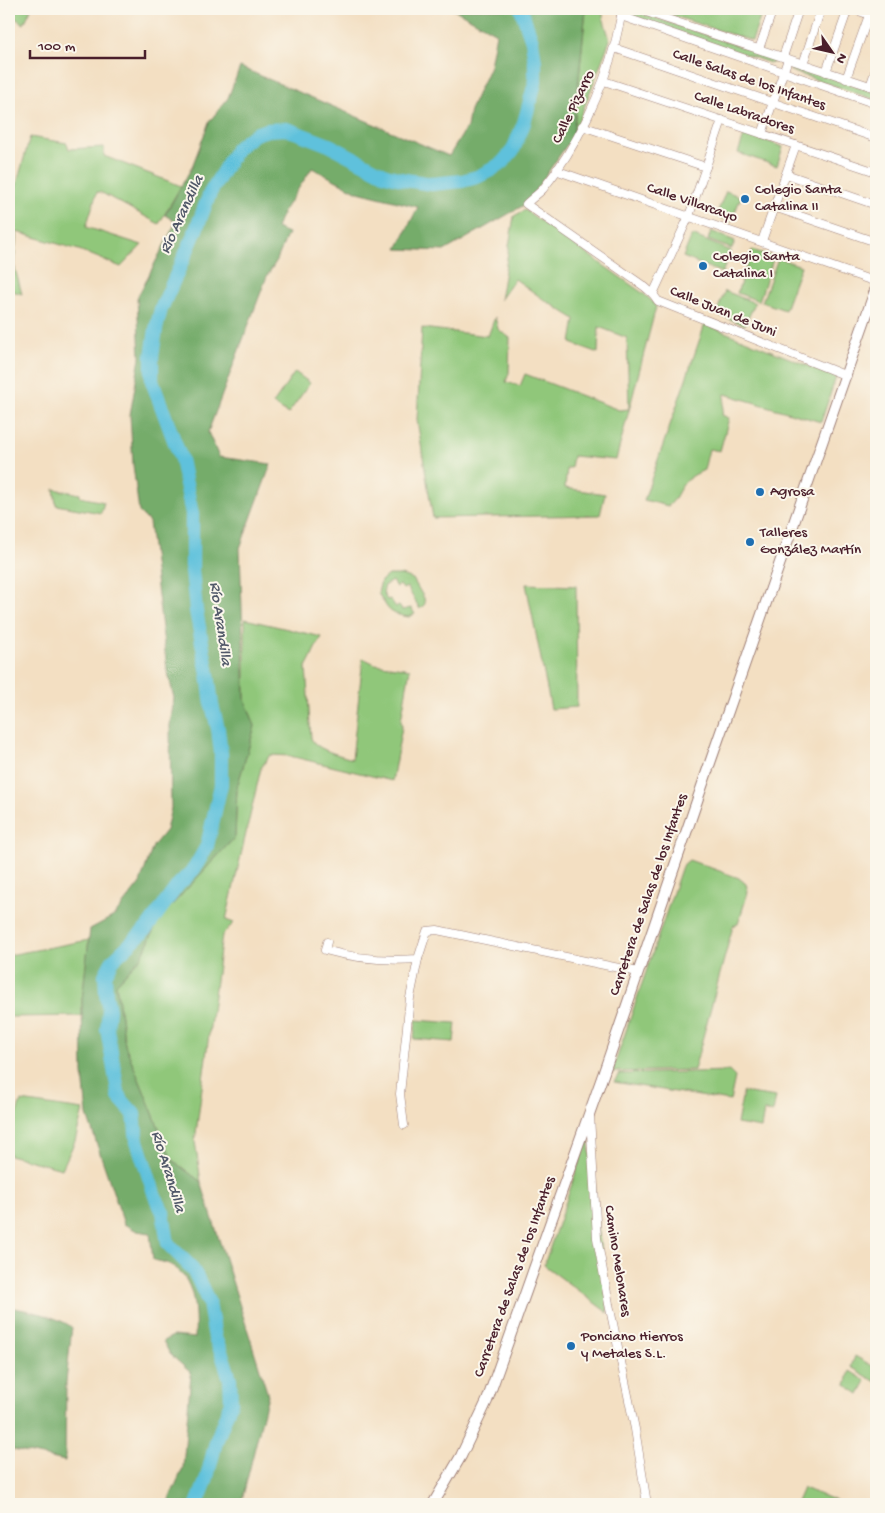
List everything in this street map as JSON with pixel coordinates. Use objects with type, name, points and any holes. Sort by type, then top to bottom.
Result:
[{"type":"main road","name":"Carretera de Salas de los Infantes","points":[[433,1504],[460,1456],[486,1401],[604,1072],[876,288]]},
{"type":"street","points":[[637,9],[873,87],[876,69]]},
{"type":"street","points":[[759,49],[773,9]]},
{"type":"street","points":[[762,134],[784,72],[785,58],[799,9]]},
{"type":"street","points":[[803,64],[822,9]]},
{"type":"street","points":[[826,72],[848,9]]},
{"type":"street","points":[[846,78],[873,16],[853,9]]},
{"type":"street","points":[[621,12],[876,104]]},
{"type":"street","name":"Calle Pizarro","points":[[526,204],[542,190],[565,158],[582,126],[604,81],[614,48],[621,12]]},
{"type":"street","name":"Calle Salas de los Infantes","points":[[614,48],[876,138]]},
{"type":"street","name":"Calle Labradores","points":[[604,81],[876,172]]},
{"type":"street","points":[[653,294],[689,216],[722,120]]},
{"type":"street","points":[[582,126],[706,167]]},
{"type":"street","points":[[762,241],[796,145]]},
{"type":"street","name":"Calle Villarcayo","points":[[557,169],[876,282]]},
{"type":"street","points":[[786,174],[876,205]]},
{"type":"street","name":"Calle Juan de Juni","points":[[526,204],[653,294],[658,300],[846,376]]},
{"type":"street","points":[[774,207],[876,242]]},
{"type":"street","points":[[404,1125],[400,1094],[410,998],[418,959],[427,931],[437,930],[638,972]]},
{"type":"street","points":[[327,942],[325,950],[343,955],[390,961],[418,959]]},
{"type":"street","name":"Camino Melonares","points":[[590,1109],[598,1246],[635,1429],[647,1504]]},
{"type":"green space","points":[[9,9],[31,9],[24,24],[9,14]]},
{"type":"green space","points":[[453,9],[586,9],[573,136],[526,204],[444,251],[397,249],[418,207],[358,192],[312,168],[283,212],[276,228],[288,233],[277,260],[267,276],[208,432],[219,457],[271,464],[240,548],[245,700],[255,726],[237,787],[235,837],[159,919],[142,956],[116,984],[125,1045],[172,1160],[201,1182],[268,1395],[241,1504],[167,1504],[183,1468],[191,1373],[170,1354],[163,1341],[173,1336],[195,1338],[193,1296],[185,1277],[178,1270],[169,1264],[153,1260],[150,1233],[137,1231],[124,1224],[87,1115],[83,1074],[82,1000],[90,929],[114,916],[140,883],[153,846],[166,830],[171,808],[170,725],[174,698],[167,669],[149,522],[139,512],[133,465],[130,415],[140,358],[137,298],[176,222],[165,215],[192,167],[209,122],[228,98],[240,67],[449,156],[467,127],[470,110],[490,66],[496,33]]},
{"type":"green space","points":[[586,9],[603,9],[603,17],[610,40],[573,136]]},
{"type":"green space","points":[[652,9],[763,9],[752,41]]},
{"type":"green space","points":[[635,11],[774,58],[774,61],[770,63],[633,16]]},
{"type":"green space","points":[[791,64],[876,93],[876,100],[791,71],[789,67]]},
{"type":"green space","points":[[745,133],[783,147],[777,166],[738,153]]},
{"type":"green space","points":[[30,137],[67,143],[69,149],[104,147],[104,156],[181,186],[159,224],[97,192],[86,227],[142,245],[121,267],[79,250],[17,232],[14,265],[22,294],[9,290],[9,217],[13,216],[13,203],[9,202],[9,190],[15,190]]},
{"type":"green space","points":[[726,191],[741,197],[731,222],[716,216]]},
{"type":"green space","points":[[525,210],[644,294],[656,307],[616,460],[573,456],[571,468],[567,468],[565,488],[605,494],[600,515],[433,518],[417,420],[422,328],[488,336],[495,317],[498,329],[510,338],[509,373],[506,382],[520,386],[525,374],[619,410],[629,409],[627,338],[599,327],[598,353],[571,343],[575,319],[515,279],[500,300],[514,216]]},
{"type":"green space","points":[[711,231],[735,241],[732,249],[708,240]]},
{"type":"green space","points":[[692,235],[731,251],[722,273],[683,257]]},
{"type":"green space","points":[[752,250],[774,257],[759,301],[737,293]]},
{"type":"green space","points":[[778,258],[801,266],[785,310],[762,302]]},
{"type":"green space","points":[[725,291],[755,303],[745,325],[716,314]]},
{"type":"green space","points":[[705,324],[836,377],[821,422],[725,394],[722,415],[729,418],[720,451],[709,449],[704,470],[686,481],[668,506],[644,500]]},
{"type":"green space","points":[[295,372],[310,383],[288,414],[273,404]]},
{"type":"green space","points":[[54,489],[80,494],[80,497],[104,502],[101,513],[56,505]]},
{"type":"green space","points":[[388,575],[401,575],[413,579],[424,598],[425,604],[420,609],[407,587],[403,589],[400,585],[396,587],[392,581],[385,585],[383,593],[387,600],[390,599],[396,607],[399,606],[402,610],[411,608],[415,614],[409,617],[402,616],[393,613],[387,607],[378,593],[381,581]]},
{"type":"green space","points":[[526,584],[576,586],[577,707],[551,709]]},
{"type":"green space","points":[[245,619],[322,637],[306,667],[311,738],[318,746],[335,754],[352,759],[363,658],[375,664],[410,669],[392,781],[290,756],[270,755],[261,768],[226,920],[234,923],[222,935],[195,1141],[201,1182],[172,1160],[125,1045],[116,984],[142,956],[159,919],[235,837],[237,787],[255,726],[245,700]]},
{"type":"green space","points":[[689,860],[739,878],[746,884],[748,892],[738,924],[733,926],[694,1070],[612,1072],[682,866]]},
{"type":"green space","points":[[89,940],[82,1016],[9,1017],[9,955]]},
{"type":"green space","points":[[416,1020],[456,1023],[454,1042],[414,1039]]},
{"type":"green space","points":[[729,1071],[735,1077],[730,1101],[614,1082],[619,1074]]},
{"type":"green space","points":[[743,1092],[776,1097],[773,1112],[764,1111],[761,1128],[737,1124]]},
{"type":"green space","points":[[21,1101],[83,1110],[75,1141],[62,1169],[9,1155],[9,1136]]},
{"type":"green space","points":[[587,1140],[589,1143],[608,1313],[544,1265]]},
{"type":"green space","points":[[9,1307],[50,1316],[72,1327],[66,1382],[65,1461],[9,1449]]},
{"type":"green space","points":[[855,1356],[876,1368],[876,1382],[851,1367]]},
{"type":"green space","points":[[850,1371],[866,1381],[859,1394],[846,1385]]},
{"type":"green space","points":[[803,1488],[844,1504],[796,1504]]},
{"type":"waterway","name":"Río Arandilla","points":[[197,1504],[206,1481],[216,1442],[231,1402],[230,1379],[215,1338],[209,1303],[191,1267],[168,1244],[163,1212],[155,1196],[137,1141],[134,1114],[119,1097],[107,1029],[109,1010],[105,975],[113,960],[147,928],[178,885],[194,869],[207,846],[221,785],[221,753],[218,729],[196,611],[192,570],[192,514],[181,459],[152,381],[152,357],[156,329],[161,309],[194,235],[210,193],[237,148],[255,134],[267,130],[286,129],[329,145],[386,175],[432,184],[462,181],[477,177],[503,162],[513,150],[524,123],[535,83],[532,41],[521,9]]},
{"type":"place","name":"Colegio Santa Catalina II","points":[[745,199]]},
{"type":"place","name":"Colegio Santa Catalina I","points":[[703,266]]},
{"type":"place","name":"Agrosa","points":[[760,492]]},
{"type":"place","name":"Talleres González Martín","points":[[750,542]]},
{"type":"place","name":"Ponciano Hierros y Metales S.L.","points":[[571,1346]]}]
